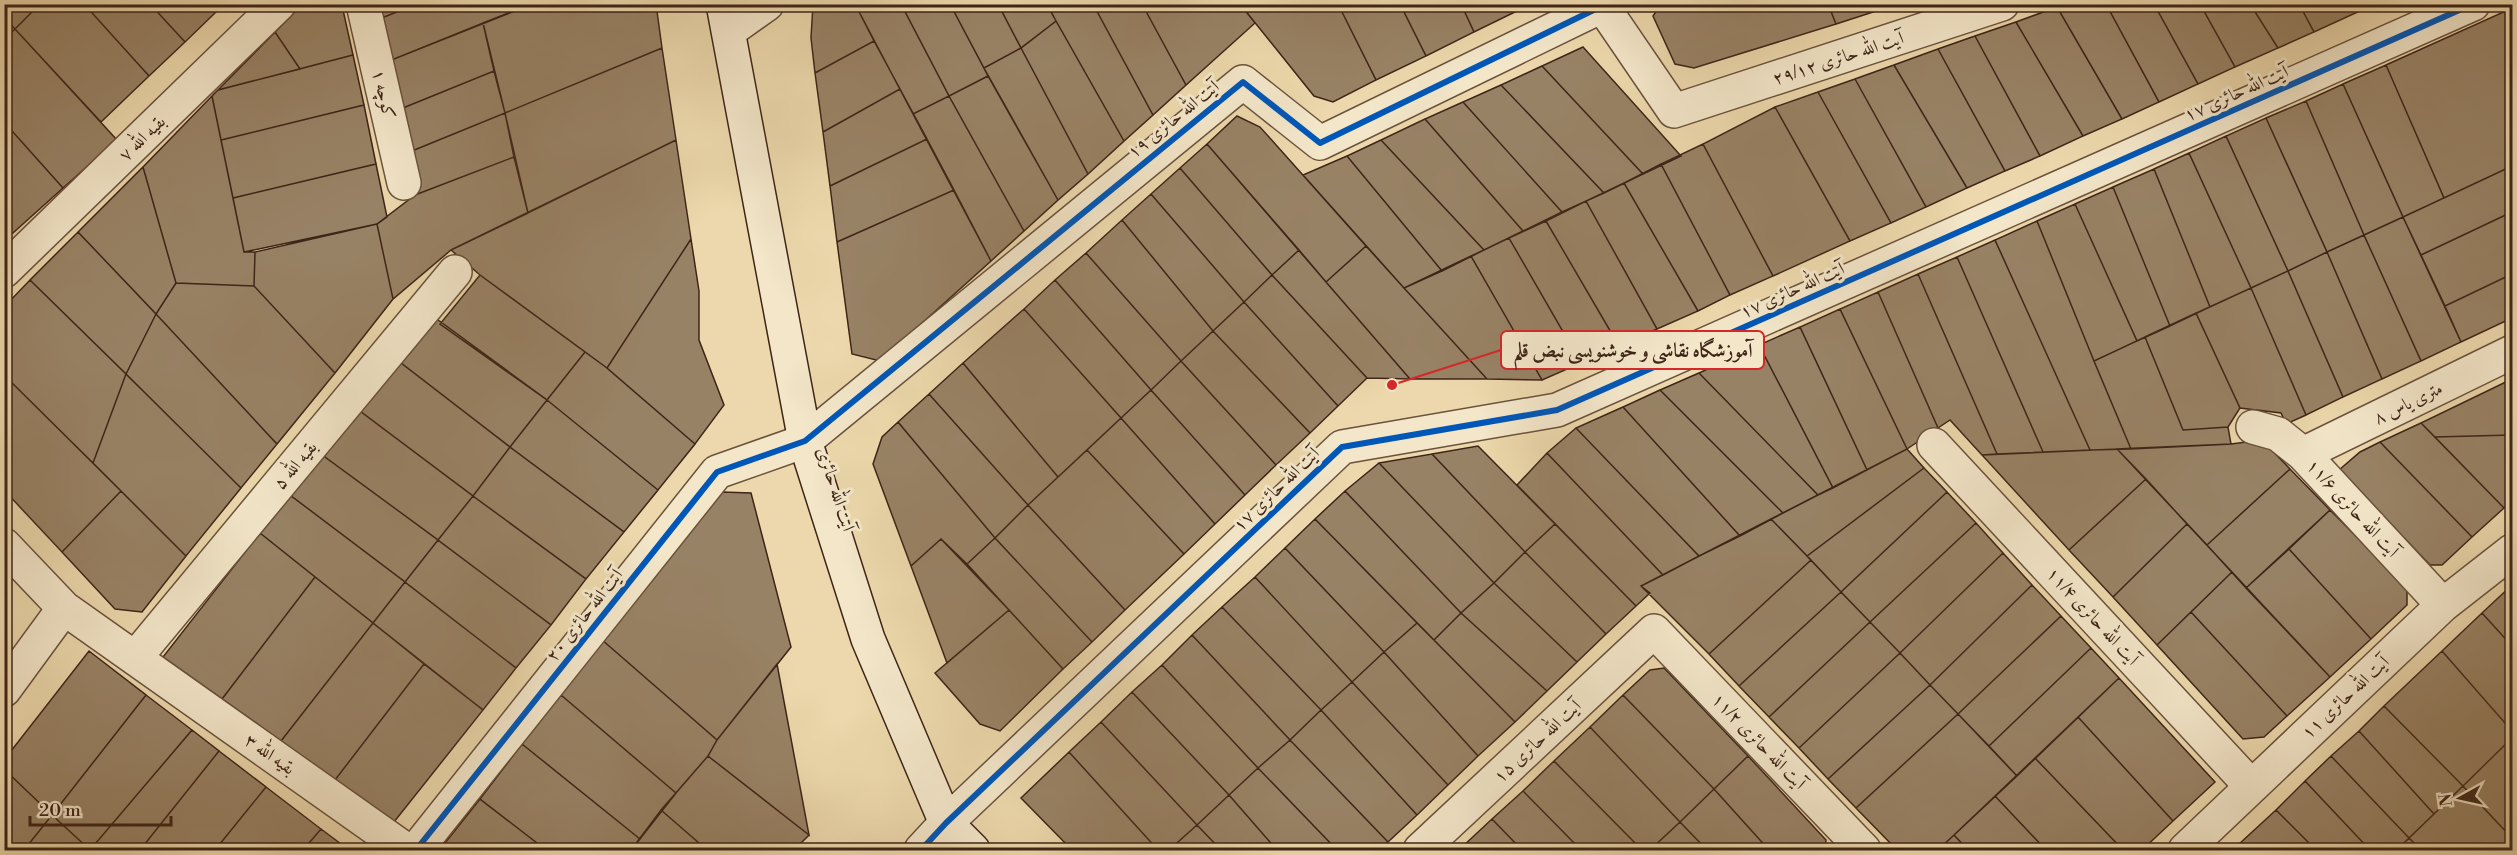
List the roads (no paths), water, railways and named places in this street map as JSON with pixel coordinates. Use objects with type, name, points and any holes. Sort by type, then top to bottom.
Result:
[{"type":"street","name":"بقیه الله ۷","points":[[4,271],[279,4]]},
{"type":"street","name":"کوچه ۱","points":[[363,4],[404,183]]},
{"type":"street","points":[[726,18],[767,4]]},
{"type":"street","name":"آیت الله حائری ۲۹/۱۲","points":[[1603,5],[1674,111],[2002,4]]},
{"type":"street","name":"آیت الله حائری ۱۷","points":[[921,850],[946,823],[1342,447],[1557,410],[2474,4]]},
{"type":"street","name":"آیت الله حائری ۱۹","points":[[805,441],[1243,82],[1320,143],[1603,5]]},
{"type":"street","name":"آیت الله حائری","points":[[726,18],[805,441],[868,639],[946,823],[973,850]]},
{"type":"street","name":"بقیه الله ۵","points":[[135,658],[455,272]]},
{"type":"street","name":"۸ متری یاس","points":[[2303,454],[2512,352]]},
{"type":"street","name":"آیت الله حائری ۱۱/۶","points":[[2253,427],[2278,434],[2303,454],[2443,605]]},
{"type":"street","name":"آیت الله حائری ۲۰","points":[[416,850],[717,472],[805,441]]},
{"type":"street","name":"آیت الله حائری ۱۱/۴","points":[[1934,445],[2251,786]]},
{"type":"street","name":"بقیه الله ۳","points":[[4,545],[64,608],[406,850]]},
{"type":"street","name":"آیت الله حائری ۱۱","points":[[2185,850],[2443,605],[2512,551]]},
{"type":"street","points":[[4,690],[64,608]]},
{"type":"street","name":"آیت الله حائری ۱۱/۲","points":[[1654,632],[1864,850]]},
{"type":"street","name":"آیت الله حائری ۱۵","points":[[1420,850],[1654,632]]},
{"type":"place","name":"آموزشگاه نقاشی و خوشنویسی نبض قلم","points":[[1392,385]]}]
